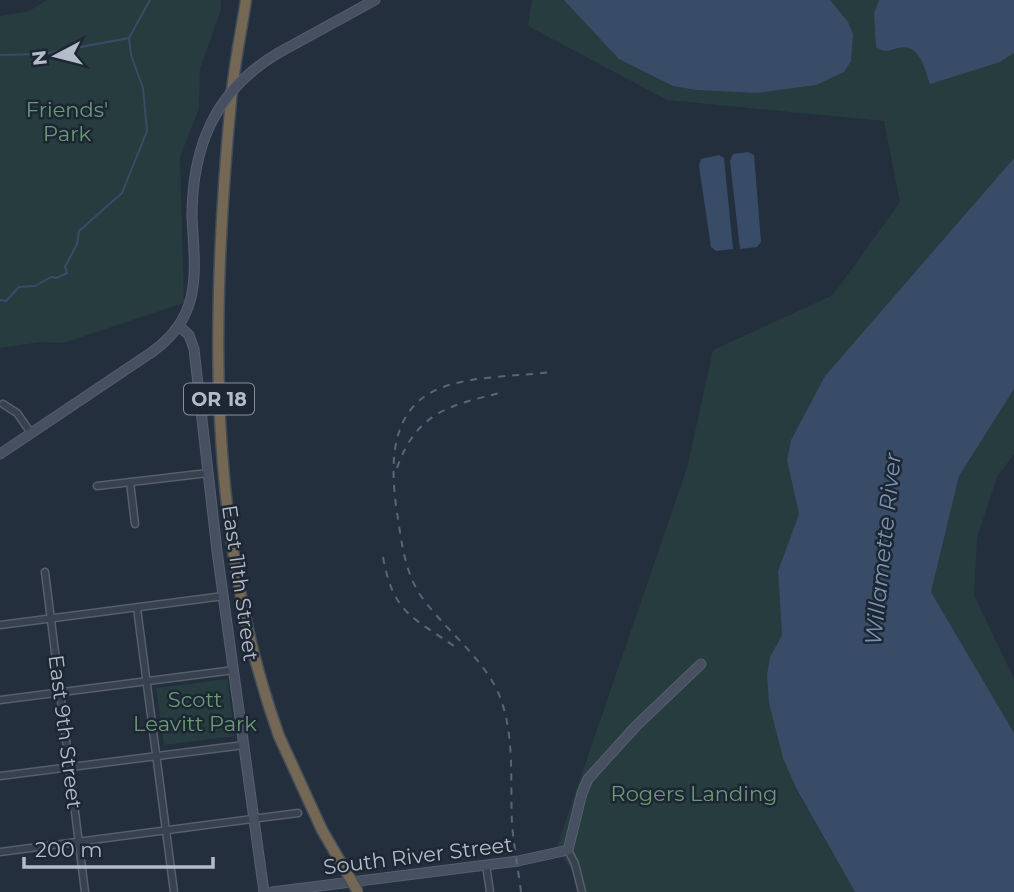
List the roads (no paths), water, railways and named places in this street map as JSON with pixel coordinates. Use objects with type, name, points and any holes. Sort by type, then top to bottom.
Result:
[{"type":"highway","name":"OR 18","points":[[246,0],[227,136],[218,285],[222,451],[230,533],[241,601],[261,683],[279,736],[322,830],[355,888]]},
{"type":"street","points":[[0,454],[163,344],[179,326],[194,288],[192,217],[195,167],[198,153],[215,115],[239,82],[255,67],[375,0]]},
{"type":"street","name":"East 11th Street","points":[[179,326],[189,335],[194,345],[208,473],[264,892]]},
{"type":"street","points":[[3,404],[17,413],[31,433]]},
{"type":"street","points":[[97,486],[208,473]]},
{"type":"street","points":[[130,482],[135,524]]},
{"type":"street","name":"East 9th Street","points":[[45,572],[85,892]]},
{"type":"street","points":[[0,625],[224,596]]},
{"type":"street","points":[[137,608],[174,892]]},
{"type":"street","points":[[582,892],[575,864],[568,850],[588,779],[636,726],[701,664]]},
{"type":"street","points":[[0,700],[234,670]]},
{"type":"street","points":[[0,776],[244,745]]},
{"type":"street","points":[[0,852],[298,813]]},
{"type":"street","name":"South River Street","points":[[272,892],[355,888],[486,864],[540,858],[568,850]]},
{"type":"street","points":[[486,864],[490,892]]},
{"type":"water","points":[[564,0],[830,0],[848,22],[853,34],[851,61],[844,72],[816,85],[757,93],[673,86],[619,59]]},
{"type":"water","points":[[879,0],[1014,0],[1014,53],[1000,62],[930,84],[920,58],[911,49],[905,47],[884,51],[876,47],[874,13]]},
{"type":"water","points":[[748,152],[754,155],[761,242],[757,247],[740,249],[730,161],[733,154]]},
{"type":"water","points":[[719,155],[724,158],[733,249],[716,251],[711,247],[699,166],[701,159]]},
{"type":"water","name":"Willamette River","points":[[1014,158],[1014,389],[959,476],[931,592],[1014,733],[1014,892],[855,892],[797,790],[783,758],[769,703],[767,674],[770,657],[782,635],[778,571],[799,514],[787,460],[791,440],[825,376]]},
{"type":"waterway","points":[[0,300],[6,301],[19,287],[35,286],[51,277],[56,278],[67,273],[65,267],[77,244],[79,231],[122,193],[147,131],[143,88],[131,55],[129,38],[150,0]]},
{"type":"waterway","points":[[0,55],[43,54],[129,38]]},
{"type":"railway","points":[[521,892],[512,824],[511,759],[505,712],[484,669],[428,606],[414,583],[406,562],[396,506],[395,452],[404,419],[428,394],[470,380],[552,372]]},
{"type":"railway","points":[[397,468],[405,449],[426,422],[452,407],[504,392]]},
{"type":"railway","points":[[383,557],[393,591],[408,613],[458,649]]},
{"type":"park label","name":"Friends' Park","points":[[67,122]]},
{"type":"park label","name":"Scott Leavitt Park","points":[[195,712]]},
{"type":"park label","name":"Rogers Landing","points":[[694,794]]}]
